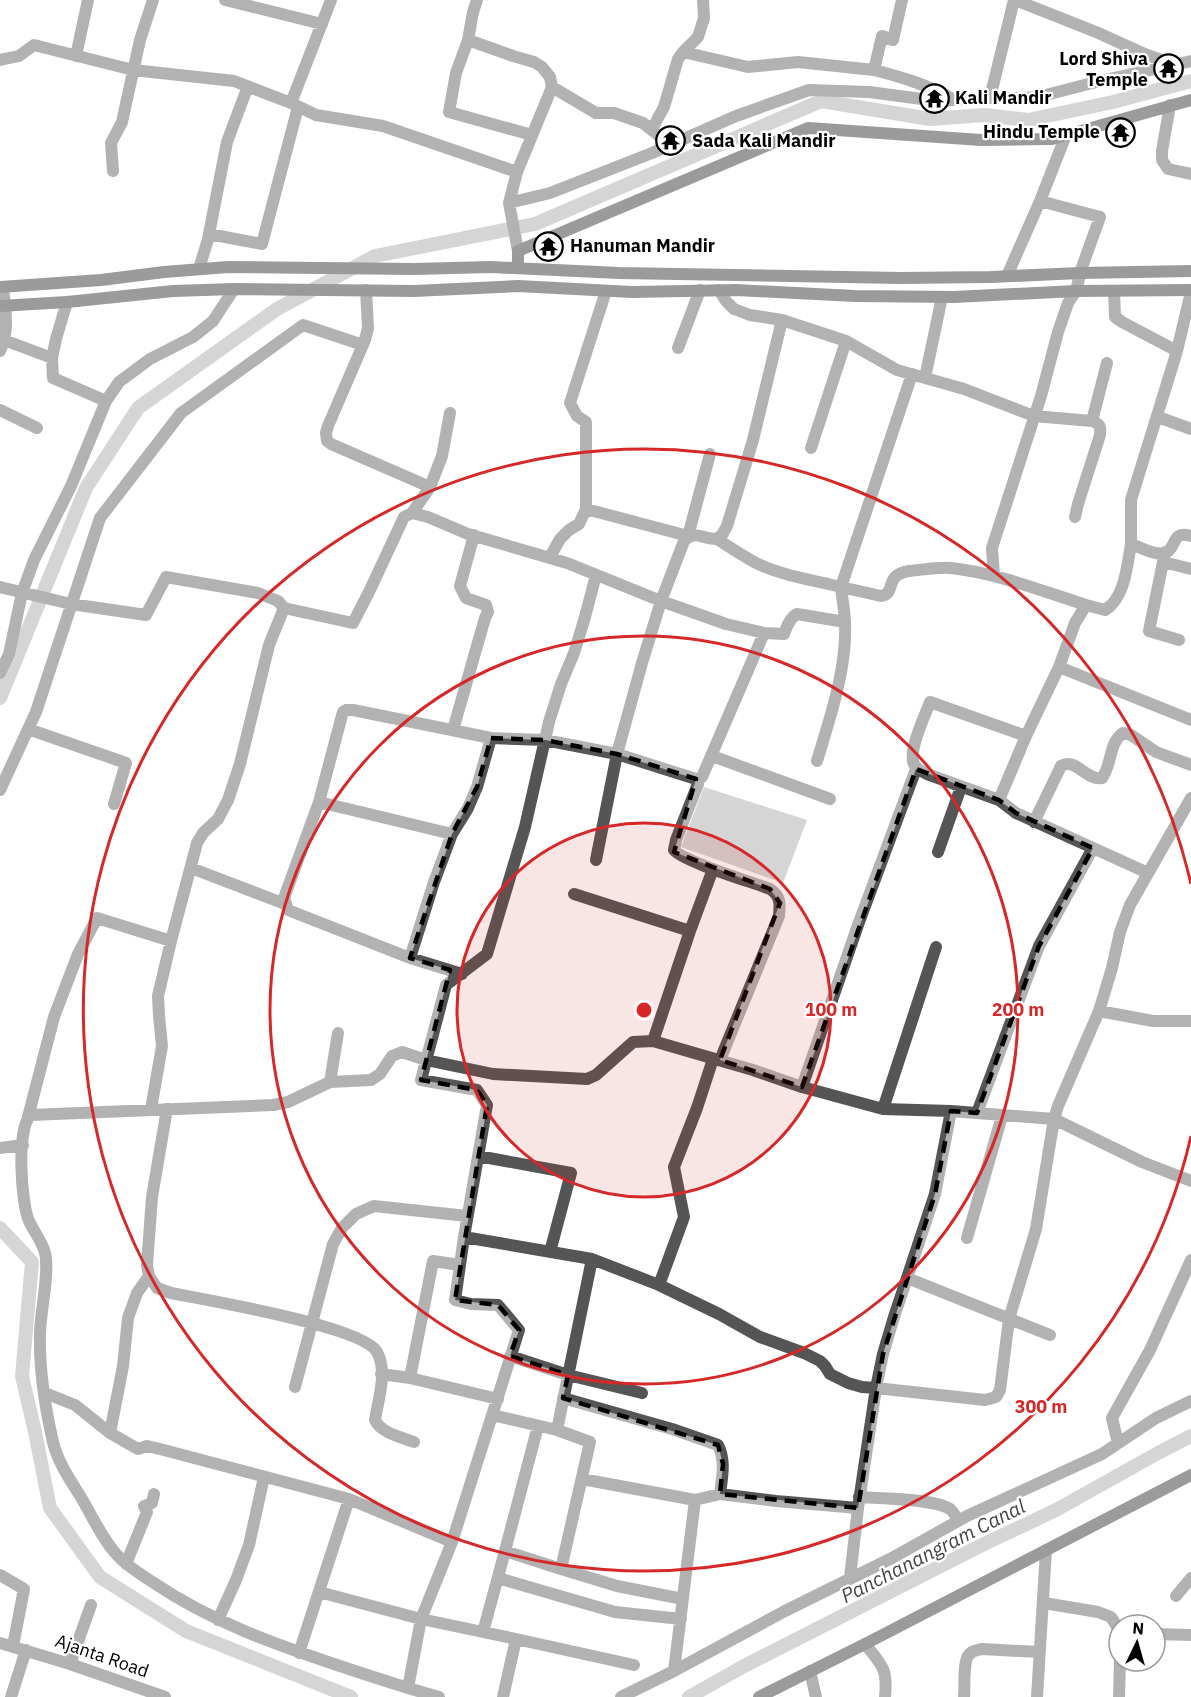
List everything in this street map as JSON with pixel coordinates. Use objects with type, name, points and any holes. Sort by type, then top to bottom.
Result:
[{"type":"main road","points":[[518,268],[518,251],[808,128],[981,140],[1053,139],[1191,100]]},
{"type":"main road","points":[[2,287],[228,267],[491,267],[901,278],[1191,271]]},
{"type":"main road","points":[[2,306],[234,288],[414,291],[518,286],[606,291],[719,290],[942,297],[1076,291],[1191,291]]},
{"type":"main road","points":[[759,1697],[1189,1479]]},
{"type":"street","points":[[76,56],[88,0]]},
{"type":"street","points":[[113,171],[111,143],[122,122],[140,40],[153,0]]},
{"type":"street","points":[[225,0],[322,24]]},
{"type":"street","points":[[210,234],[262,244],[294,105],[331,0]]},
{"type":"street","points":[[477,0],[468,40],[456,73],[449,112],[532,135]]},
{"type":"street","points":[[652,129],[664,107],[678,59],[698,37],[704,18],[703,0]]},
{"type":"street","points":[[874,70],[882,36],[893,39],[902,0]]},
{"type":"street","points":[[990,98],[1014,0],[1174,64]]},
{"type":"street","points":[[468,40],[534,62],[546,72],[552,87],[517,172],[509,203],[518,251]]},
{"type":"street","points":[[0,60],[19,56],[34,45],[133,70],[234,81],[316,115],[383,126],[517,172]]},
{"type":"street","points":[[683,52],[748,66],[798,62],[874,70],[932,88],[954,100]]},
{"type":"street","points":[[509,203],[550,193],[671,145],[736,116],[809,90],[869,92],[937,101],[1038,97],[1191,61]]},
{"type":"street","points":[[200,269],[210,234],[227,142],[248,86]]},
{"type":"street","points":[[552,87],[596,113],[614,113],[643,123],[671,145]]},
{"type":"street","points":[[1170,105],[1162,160],[1168,169],[1191,174]]},
{"type":"street","points":[[1007,276],[1066,135]]},
{"type":"street","points":[[994,576],[992,548],[1022,458],[1064,315],[1076,291],[1100,217],[1040,201]]},
{"type":"street","points":[[657,291],[659,273]]},
{"type":"street","points":[[2,287],[2,306],[7,320],[2,346],[52,358]]},
{"type":"street","points":[[0,673],[9,654],[34,560],[71,486],[106,400],[119,382],[150,359],[193,337],[213,321],[234,288]]},
{"type":"street","points":[[366,290],[368,328],[328,426],[327,441],[430,487]]},
{"type":"street","points":[[678,348],[700,290]]},
{"type":"street","points":[[719,290],[734,309],[750,315],[782,320],[846,340],[897,370],[964,389],[1034,416],[1092,421],[1099,424],[1100,435],[1075,517]]},
{"type":"street","points":[[550,557],[560,539],[579,524],[586,509],[586,422],[577,416],[570,403],[606,291]]},
{"type":"street","points":[[1114,291],[1115,317],[1177,351]]},
{"type":"street","points":[[586,509],[688,536],[696,534],[709,540],[717,540],[744,557],[779,572],[881,596],[889,592],[893,577],[898,574],[950,568],[994,576],[1105,610],[1113,605],[1125,580],[1131,544],[1131,500],[1177,351],[1186,337],[1191,291]]},
{"type":"street","points":[[925,378],[942,297]]},
{"type":"street","points":[[67,302],[52,358],[53,378],[106,400]]},
{"type":"street","points":[[717,540],[727,526],[753,440],[782,320]]},
{"type":"street","points":[[0,790],[36,712],[67,603],[100,518],[181,413],[303,326],[363,345]]},
{"type":"street","points":[[811,448],[846,340]]},
{"type":"street","points":[[1092,421],[1107,363]]},
{"type":"street","points":[[817,761],[833,709],[843,658],[845,622],[841,587],[912,374]]},
{"type":"street","points":[[0,410],[37,428]]},
{"type":"street","points":[[0,587],[67,603],[146,615],[166,577],[258,593],[278,601],[284,608],[353,623],[404,517],[412,513],[430,487],[442,456],[450,412]]},
{"type":"street","points":[[1158,417],[1191,429]]},
{"type":"street","points":[[596,860],[617,754],[661,601],[688,536],[710,454]]},
{"type":"street","points":[[412,513],[474,535],[550,557],[726,624],[764,633],[784,634],[789,621],[798,614],[845,622]]},
{"type":"street","points":[[1179,640],[1149,631],[1164,557],[1178,536],[1181,534],[1191,536]]},
{"type":"street","points":[[453,730],[488,612],[486,605],[466,598],[460,586],[474,535]]},
{"type":"street","points":[[1131,544],[1191,569]]},
{"type":"street","points":[[408,1688],[421,1619],[452,1542],[519,1330],[498,1305],[471,1304],[455,1300],[487,1105],[477,1090],[421,1080],[446,985],[487,954],[525,827],[545,740],[561,684],[577,644],[596,574]]},
{"type":"street","points":[[999,800],[1059,667],[1075,623],[1086,605]]},
{"type":"street","points":[[151,1109],[162,1046],[158,996],[197,843],[203,833],[218,819],[228,800],[240,764],[269,645],[284,608]]},
{"type":"street","points":[[702,777],[764,633]]},
{"type":"street","points":[[1059,667],[1191,720]]},
{"type":"street","points":[[1026,736],[930,702],[914,745],[912,759],[916,768],[927,774],[999,800],[1016,813],[1034,822],[1148,873]]},
{"type":"street","points":[[1191,708],[1189,717],[1191,720]]},
{"type":"street","points":[[462,974],[410,958],[288,910],[285,904],[284,898],[319,802],[340,719],[346,710],[491,738],[545,740],[617,754],[696,778],[698,784],[674,850],[677,854],[693,861],[777,893],[780,903],[779,916],[685,1136],[674,1167],[684,1217],[659,1285]]},
{"type":"street","points":[[28,729],[126,763],[114,804]]},
{"type":"street","points":[[1034,822],[1061,766],[1071,764],[1092,778],[1102,778],[1107,772],[1115,742],[1123,733],[1131,735],[1156,752],[1191,765]]},
{"type":"street","points":[[410,958],[452,834],[468,808],[477,787],[491,738]]},
{"type":"street","points":[[712,756],[830,799]]},
{"type":"street","points":[[801,1086],[916,768]]},
{"type":"street","points":[[938,852],[961,787]]},
{"type":"street","points":[[464,1237],[592,1259],[659,1285],[760,1337],[804,1353],[820,1361],[830,1374],[848,1383],[862,1387],[985,1400],[996,1397],[1002,1381],[1009,1318],[1036,1229],[1054,1119],[1067,1082],[1099,1011],[1120,932],[1130,906],[1191,798]]},
{"type":"street","points":[[319,802],[452,834]]},
{"type":"street","points":[[977,1113],[1039,946],[1093,848]]},
{"type":"street","points":[[191,868],[285,904]]},
{"type":"street","points":[[653,1041],[713,869]]},
{"type":"street","points":[[574,894],[690,931]]},
{"type":"street","points":[[171,941],[97,918],[78,954],[54,1017],[24,1129],[23,1194],[29,1221],[43,1246],[46,1261],[40,1332],[41,1370],[54,1444],[64,1469],[113,1550],[126,1564],[180,1600],[218,1620],[299,1653],[439,1697]]},
{"type":"street","points":[[883,1109],[936,947]]},
{"type":"street","points":[[1099,1011],[1153,1021],[1191,1021]]},
{"type":"street","points":[[330,1082],[338,1033]]},
{"type":"street","points":[[28,1117],[31,1115],[151,1109],[273,1105],[288,1102],[330,1082],[371,1080],[380,1074],[392,1056],[402,1052],[426,1060],[493,1074],[587,1079],[596,1075],[633,1042],[653,1041],[883,1109],[951,1111],[1054,1119],[1142,1162],[1191,1181]]},
{"type":"street","points":[[166,1109],[151,1209],[147,1265],[149,1276],[157,1288],[171,1293],[313,1323],[368,1344],[376,1351],[381,1362],[382,1382],[376,1424],[381,1429],[414,1442]]},
{"type":"street","points":[[850,1578],[859,1502],[883,1354],[935,1194],[951,1111]]},
{"type":"street","points":[[967,1238],[1002,1116]]},
{"type":"street","points":[[0,1148],[22,1145]]},
{"type":"street","points":[[478,1156],[571,1173],[550,1252]]},
{"type":"street","points":[[295,1387],[333,1245],[342,1228],[356,1214],[374,1206],[467,1216]]},
{"type":"street","points":[[557,1430],[592,1259]]},
{"type":"street","points":[[410,1378],[433,1261],[460,1265]]},
{"type":"street","points":[[1118,1443],[1112,1418],[1150,1350],[1190,1266]]},
{"type":"street","points":[[110,1434],[123,1366],[128,1318],[136,1293],[149,1276]]},
{"type":"street","points":[[907,1278],[1050,1335]]},
{"type":"street","points":[[510,1356],[568,1375],[642,1393]]},
{"type":"street","points":[[381,1374],[410,1378],[498,1399]]},
{"type":"street","points":[[45,1394],[75,1406],[110,1434],[138,1449],[147,1446],[160,1449],[349,1499],[452,1542]]},
{"type":"street","points":[[563,1398],[718,1445],[723,1464],[720,1494]]},
{"type":"street","points":[[621,1697],[892,1558],[958,1521],[1082,1464],[1156,1418],[1191,1401]]},
{"type":"street","points":[[492,1415],[557,1430],[590,1442],[561,1569]]},
{"type":"street","points":[[483,1632],[538,1426]]},
{"type":"street","points":[[218,1620],[249,1545],[264,1477]]},
{"type":"street","points":[[582,1479],[695,1500],[720,1494],[776,1501],[925,1502],[950,1509],[955,1513],[958,1521]]},
{"type":"street","points":[[126,1564],[147,1512],[144,1506],[150,1505],[154,1494]]},
{"type":"street","points":[[299,1653],[349,1499]]},
{"type":"street","points":[[674,1671],[695,1500]]},
{"type":"street","points":[[1037,1697],[1046,1550]]},
{"type":"street","points":[[505,1551],[617,1586],[683,1599]]},
{"type":"street","points":[[0,1575],[24,1589],[13,1646]]},
{"type":"street","points":[[498,1578],[615,1612],[681,1619]]},
{"type":"street","points":[[1176,1596],[1191,1578]]},
{"type":"street","points":[[319,1592],[421,1619],[634,1665]]},
{"type":"street","points":[[1044,1603],[1107,1615]]},
{"type":"street","points":[[70,1664],[91,1605]]},
{"type":"street","points":[[1167,1634],[1191,1635]]},
{"type":"street","points":[[503,1697],[516,1639]]},
{"type":"street","name":"Ajanta Road","points":[[0,1643],[70,1664],[146,1694],[165,1697]]},
{"type":"street","points":[[865,1644],[885,1672],[885,1697]]},
{"type":"street","points":[[964,1697],[966,1663],[968,1655],[973,1651],[982,1649],[1040,1652]]},
{"type":"street","name":"Ajanta Road","points":[[11,1697],[26,1650]]},
{"type":"street","points":[[810,1671],[816,1697]]},
{"type":"street","points":[[1119,1697],[1120,1673]]},
{"type":"highlighted area","points":[[491,738],[545,740],[617,754],[696,779],[674,852],[770,889],[780,903],[720,1060],[802,1087],[916,769],[999,800],[1016,813],[1093,848],[1039,946],[977,1113],[951,1111],[935,1194],[883,1354],[858,1508],[720,1494],[723,1464],[718,1445],[563,1398],[568,1375],[510,1356],[519,1330],[498,1305],[455,1300],[487,1105],[477,1090],[421,1080],[450,970],[410,958],[452,834],[477,787]]},
{"type":"shaded area","points":[[704,787],[807,820],[783,883],[681,847]]},
{"type":"waterway","points":[[0,698],[86,488],[138,408],[277,309],[375,256],[535,224],[821,101],[930,119],[985,115],[1028,120],[1113,102],[1191,81]]},
{"type":"waterway","points":[[0,1228],[32,1262],[22,1376],[50,1508],[100,1577],[186,1631],[351,1697]]},
{"type":"waterway","name":"Panchanangram Canal","points":[[689,1697],[744,1666],[1056,1510],[1191,1436]]},
{"type":"place","name":"Lord Shiva Temple","points":[[1169,69]]},
{"type":"place","name":"Kali Mandir","points":[[934,98]]},
{"type":"place","name":"Hindu Temple","points":[[1121,132]]},
{"type":"place","name":"Sada Kali Mandir","points":[[671,141]]},
{"type":"place","name":"Hanuman Mandir","points":[[549,246]]}]
